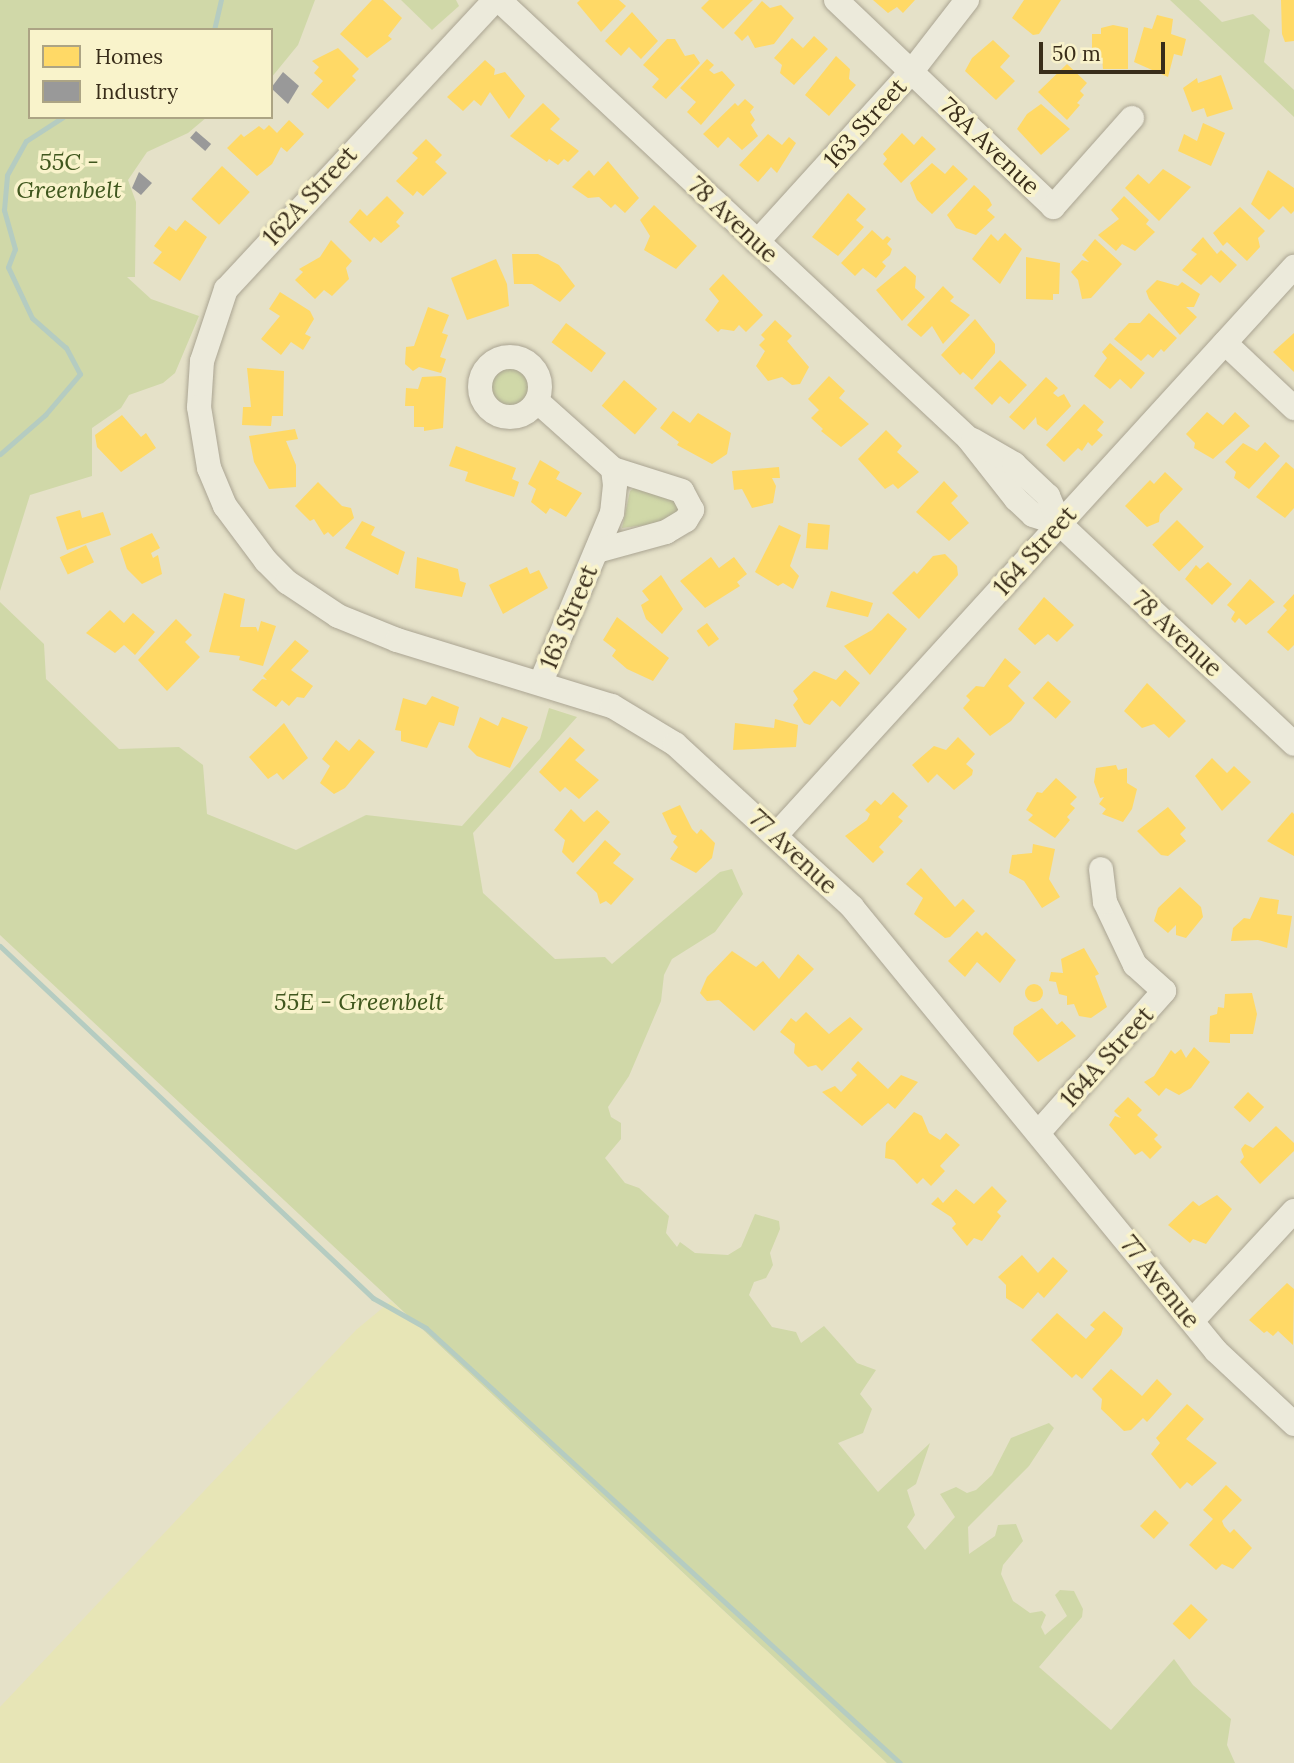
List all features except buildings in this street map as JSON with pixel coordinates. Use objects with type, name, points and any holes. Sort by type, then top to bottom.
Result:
[{"type":"street","name":"78 Avenue","points":[[497,0],[968,438],[999,481],[1033,515],[1060,524],[1294,744]]},
{"type":"street","name":"162A Street","points":[[202,429],[202,361],[226,289],[497,0]]},
{"type":"street","name":"78A Avenue","points":[[835,0],[1052,207],[1132,118]]},
{"type":"street","name":"163 Street","points":[[757,242],[912,71],[967,0]]},
{"type":"street","name":"164 Street","points":[[776,835],[1294,267]]},
{"type":"street","points":[[1225,343],[1294,408]]},
{"type":"street","name":"163 Street","points":[[537,401],[613,469],[682,491],[692,510],[686,520],[666,532],[597,551]]},
{"type":"street","name":"77 Avenue","points":[[202,429],[209,468],[225,506],[246,538],[287,582],[331,612],[367,629],[541,682],[646,723],[776,835],[860,917],[1241,1378],[1294,1424]]},
{"type":"street","name":"163 Street","points":[[541,682],[597,551],[614,501],[613,469]]},
{"type":"street","name":"164A Street","points":[[1038,1133],[1164,991],[1135,965],[1105,902],[1101,869]]},
{"type":"street","points":[[1192,1321],[1294,1211]]},
{"type":"shaded area","points":[[391,1301],[887,1763],[0,1763],[0,1707],[356,1330]]},
{"type":"green space","name":"55C - Greenbelt","points":[[0,0],[315,0],[298,45],[273,76],[273,28],[28,28],[28,119],[205,119],[188,133],[147,152],[128,180],[136,202],[135,277],[127,277],[151,299],[199,316],[175,373],[163,383],[129,395],[121,408],[92,428],[92,476],[30,495],[0,591]]},
{"type":"green space","points":[[401,0],[456,0],[459,6],[432,30]]},
{"type":"green space","points":[[1170,0],[1199,0],[1222,22],[1253,14],[1270,30],[1264,62],[1294,90],[1294,117]]},
{"type":"green space","points":[[510,363],[528,370],[535,388],[528,406],[510,413],[492,406],[485,388],[492,370]]},
{"type":"green space","points":[[638,485],[683,505],[676,513],[653,524],[622,528],[630,491]]},
{"type":"green space","name":"55E - Greenbelt","points":[[0,602],[44,644],[46,679],[119,749],[179,747],[203,765],[207,814],[296,850],[366,815],[462,826],[540,739],[549,708],[577,717],[473,833],[483,893],[555,959],[605,957],[612,964],[720,872],[732,869],[743,894],[715,932],[672,959],[664,975],[661,1001],[629,1076],[608,1107],[611,1117],[621,1123],[621,1139],[605,1158],[625,1183],[639,1188],[669,1216],[666,1233],[677,1247],[680,1242],[695,1253],[728,1255],[741,1247],[755,1214],[779,1221],[780,1229],[770,1253],[773,1265],[766,1278],[754,1282],[749,1295],[772,1327],[796,1332],[801,1343],[824,1326],[857,1363],[876,1370],[860,1394],[872,1409],[863,1433],[838,1443],[878,1492],[930,1443],[916,1484],[907,1490],[915,1515],[907,1527],[925,1550],[955,1517],[940,1494],[956,1487],[967,1493],[976,1490],[992,1475],[1011,1438],[1049,1423],[1054,1428],[1029,1466],[968,1527],[969,1554],[995,1536],[998,1525],[1016,1524],[1023,1541],[1003,1565],[1001,1574],[1013,1601],[1030,1613],[1042,1611],[1046,1615],[1041,1627],[1045,1635],[1067,1616],[1055,1595],[1060,1590],[1074,1591],[1083,1609],[1082,1617],[1039,1667],[1111,1730],[1174,1659],[1193,1685],[1231,1719],[1227,1745],[1235,1763],[887,1763],[0,935]]},
{"type":"waterway","points":[[214,28],[221,0]]},
{"type":"waterway","points":[[0,454],[45,415],[80,374],[66,348],[32,318],[8,267],[15,249],[4,210],[7,175],[26,141],[60,119]]},
{"type":"waterway","points":[[0,946],[373,1298],[426,1328],[900,1763]]}]
